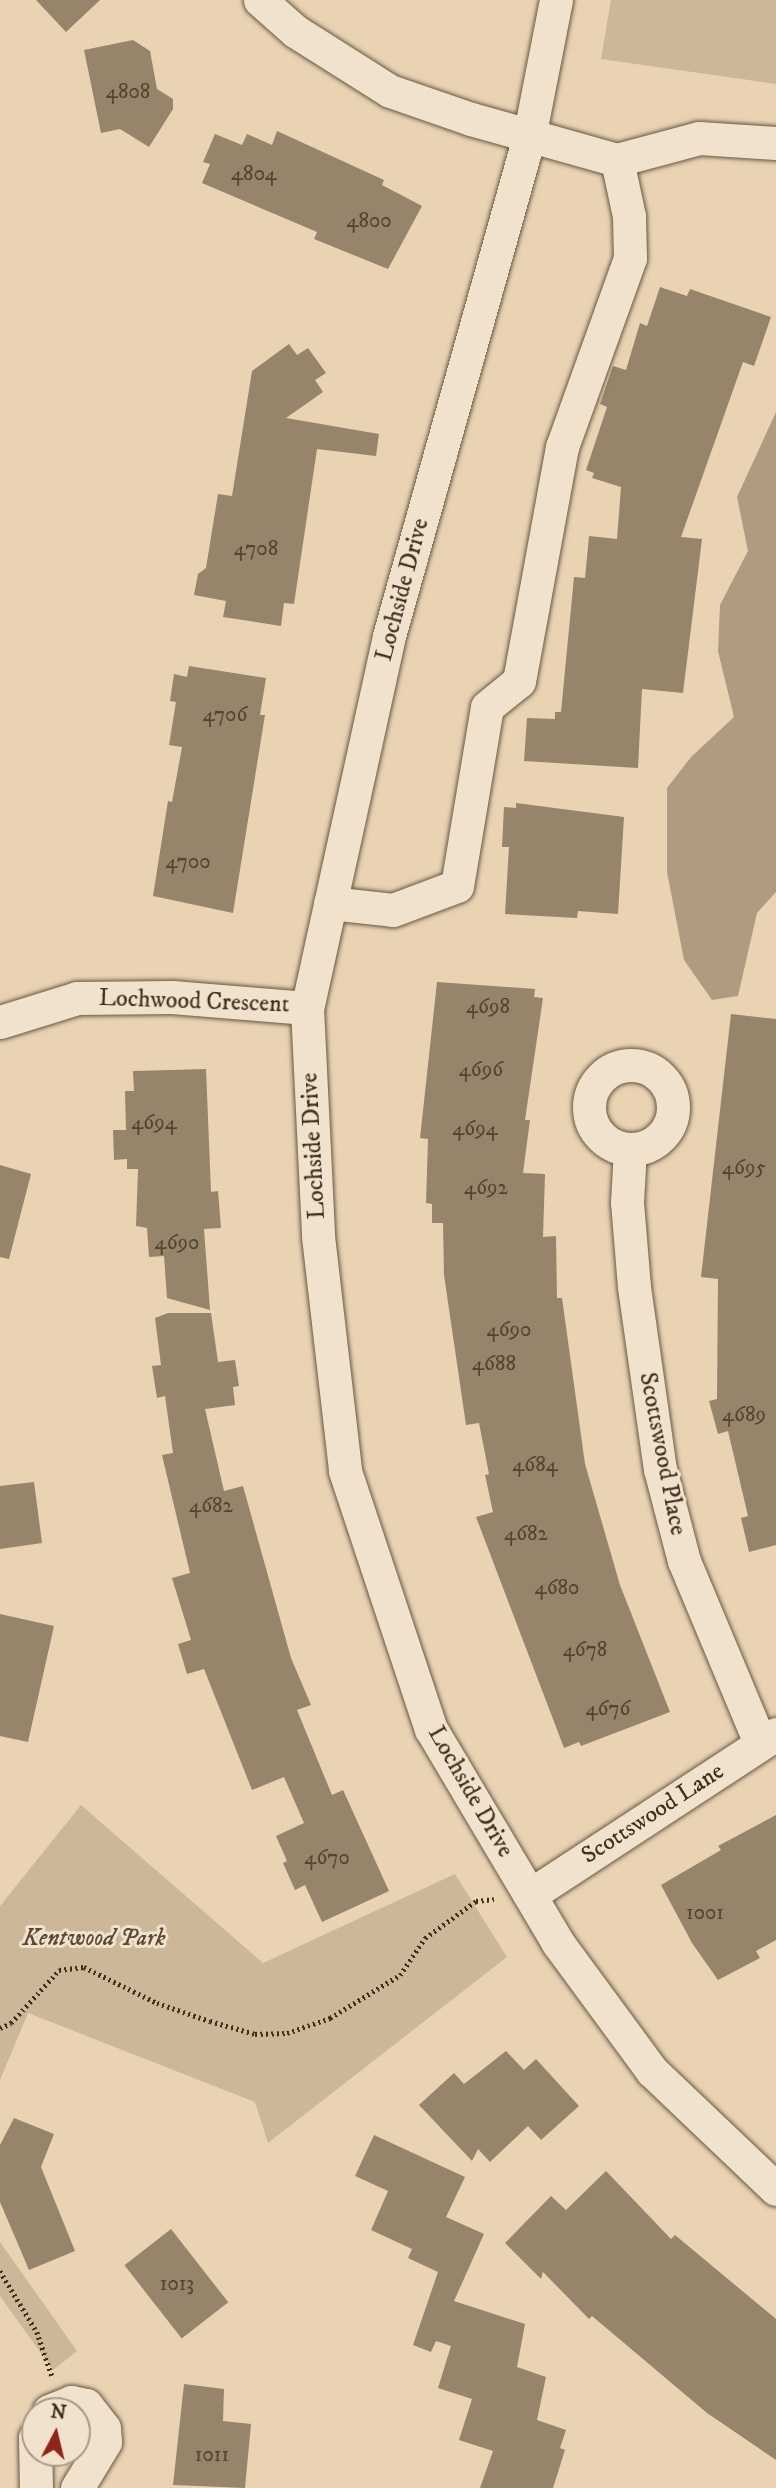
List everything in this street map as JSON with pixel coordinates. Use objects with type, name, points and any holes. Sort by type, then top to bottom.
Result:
[{"type":"street","points":[[260,0],[295,31],[390,91],[471,119],[530,132],[617,160],[699,138],[776,143]]},
{"type":"street","name":"Lochside Drive","points":[[556,0],[530,132],[389,636],[307,1008],[318,1236],[345,1471],[431,1728],[558,1942],[652,2071],[776,2189]]},
{"type":"street","points":[[330,903],[393,910],[457,886],[487,707],[519,681],[562,447],[630,258],[629,216],[617,160]]},
{"type":"street","name":"Lochwood Crescent","points":[[0,1021],[77,998],[172,997],[307,1008]]},
{"type":"street","name":"Scottswood Place","points":[[630,1149],[627,1202],[634,1287],[660,1469],[684,1561],[768,1739]]},
{"type":"street","name":"Scottswood Lane","points":[[530,1895],[768,1739]]},
{"type":"street","points":[[91,2411],[104,2428],[102,2449],[91,2466]]},
{"type":"street","points":[[36,2467],[36,2488]]},
{"type":"street","points":[[77,2488],[90,2467]]},
{"type":"path","points":[[0,2028],[11,2023],[59,1970],[84,1968],[157,2003],[210,2021],[255,2034],[287,2033],[330,2018],[400,1975],[425,1938],[476,1901],[530,1895]]},
{"type":"path","points":[[0,2271],[50,2359],[52,2397]]},
{"type":"green space","points":[[611,0],[776,0],[776,84],[601,59]]},
{"type":"green space","name":"Kentwood Park","points":[[81,1805],[263,1963],[455,1874],[507,1957],[268,2143],[255,2102],[28,2013],[0,2080],[0,1906]]},
{"type":"green space","points":[[0,2242],[77,2351],[53,2370],[0,2296]]},
{"type":"shaded area","points":[[776,412],[776,892],[757,913],[738,996],[712,1000],[684,960],[667,872],[667,788],[691,757],[734,717],[718,651],[720,605],[748,551],[737,497]]},
{"type":"building","points":[[36,0],[100,0],[66,32]]},
{"type":"building","points":[[133,40],[150,51],[157,89],[173,99],[173,109],[149,147],[120,129],[101,133],[84,50]]},
{"type":"building","points":[[277,131],[384,180],[382,185],[422,206],[388,269],[314,239],[317,232],[202,183],[210,164],[203,162],[215,134],[242,145],[247,134],[272,145]]},
{"type":"building","points":[[660,287],[687,296],[690,289],[771,317],[754,366],[743,362],[681,537],[702,539],[683,693],[642,689],[638,768],[524,761],[527,718],[555,719],[555,712],[561,712],[574,577],[585,578],[589,536],[617,539],[621,487],[592,478],[594,473],[586,470],[607,407],[600,404],[613,366],[626,370],[640,323],[647,326]]},
{"type":"building","points":[[289,344],[297,355],[308,348],[326,373],[315,380],[323,392],[286,418],[379,434],[376,456],[317,449],[294,604],[284,603],[281,626],[223,617],[226,601],[194,595],[198,574],[206,568],[218,494],[232,496],[252,371]]},
{"type":"building","points":[[189,666],[266,678],[260,715],[265,715],[233,913],[153,896],[168,801],[172,802],[182,747],[169,745],[176,702],[170,701],[174,674],[187,677]]},
{"type":"building","points":[[516,803],[624,817],[618,914],[578,911],[577,918],[505,914],[509,847],[502,847],[504,807],[516,808]]},
{"type":"building","points":[[437,982],[535,989],[534,997],[543,998],[525,1120],[530,1120],[523,1173],[545,1174],[543,1237],[556,1236],[557,1298],[562,1298],[585,1464],[620,1585],[670,1712],[581,1746],[579,1742],[564,1748],[476,1517],[493,1512],[485,1475],[489,1474],[479,1423],[466,1425],[444,1275],[443,1223],[432,1223],[432,1204],[426,1203],[428,1139],[420,1138]]},
{"type":"building","points":[[731,1014],[776,1019],[776,1545],[749,1552],[741,1518],[748,1516],[728,1431],[718,1434],[709,1401],[717,1399],[718,1279],[701,1277]]},
{"type":"building","points":[[206,1069],[211,1192],[218,1191],[221,1228],[204,1229],[210,1310],[167,1298],[164,1256],[149,1257],[147,1228],[136,1226],[138,1169],[127,1169],[127,1159],[114,1160],[113,1130],[126,1130],[125,1091],[134,1091],[133,1071]]},
{"type":"building","points":[[0,1165],[31,1174],[9,1259],[0,1257]]},
{"type":"building","points":[[168,1313],[211,1313],[218,1362],[235,1360],[239,1386],[233,1387],[235,1405],[205,1409],[224,1491],[243,1486],[291,1658],[311,1705],[297,1710],[332,1795],[343,1790],[389,1891],[322,1922],[305,1885],[295,1890],[283,1863],[287,1861],[276,1836],[304,1823],[284,1777],[252,1790],[204,1669],[187,1674],[178,1644],[191,1640],[172,1578],[190,1573],[162,1455],[173,1453],[165,1396],[157,1398],[152,1366],[161,1365],[155,1318]]},
{"type":"building","points":[[34,1482],[42,1543],[0,1549],[0,1486]]},
{"type":"building","points":[[0,1614],[54,1626],[28,1742],[0,1736]]},
{"type":"building","points":[[776,1815],[776,1940],[756,1951],[760,1958],[718,1980],[692,1943],[661,1885],[721,1850],[718,1846]]},
{"type":"building","points":[[506,2051],[524,2070],[536,2059],[579,2106],[541,2140],[528,2126],[490,2162],[478,2149],[472,2161],[419,2105],[454,2073],[464,2084]]},
{"type":"building","points":[[14,2118],[54,2134],[41,2167],[75,2251],[29,2270],[0,2202],[0,2145]]},
{"type":"building","points":[[374,2135],[465,2177],[446,2217],[484,2234],[454,2301],[525,2324],[517,2367],[546,2377],[537,2420],[566,2430],[560,2448],[565,2450],[553,2488],[480,2488],[493,2451],[459,2440],[472,2399],[438,2388],[451,2346],[436,2341],[431,2352],[413,2345],[438,2272],[408,2258],[412,2249],[371,2230],[388,2191],[355,2176]]},
{"type":"building","points":[[606,2171],[671,2239],[675,2235],[776,2319],[776,2460],[707,2413],[592,2316],[589,2319],[543,2272],[541,2279],[505,2243],[551,2196],[566,2210]]},
{"type":"building","points":[[171,2229],[228,2302],[182,2339],[125,2265]]},
{"type":"building","points":[[184,2384],[224,2389],[223,2421],[251,2424],[245,2488],[173,2485]]}]
